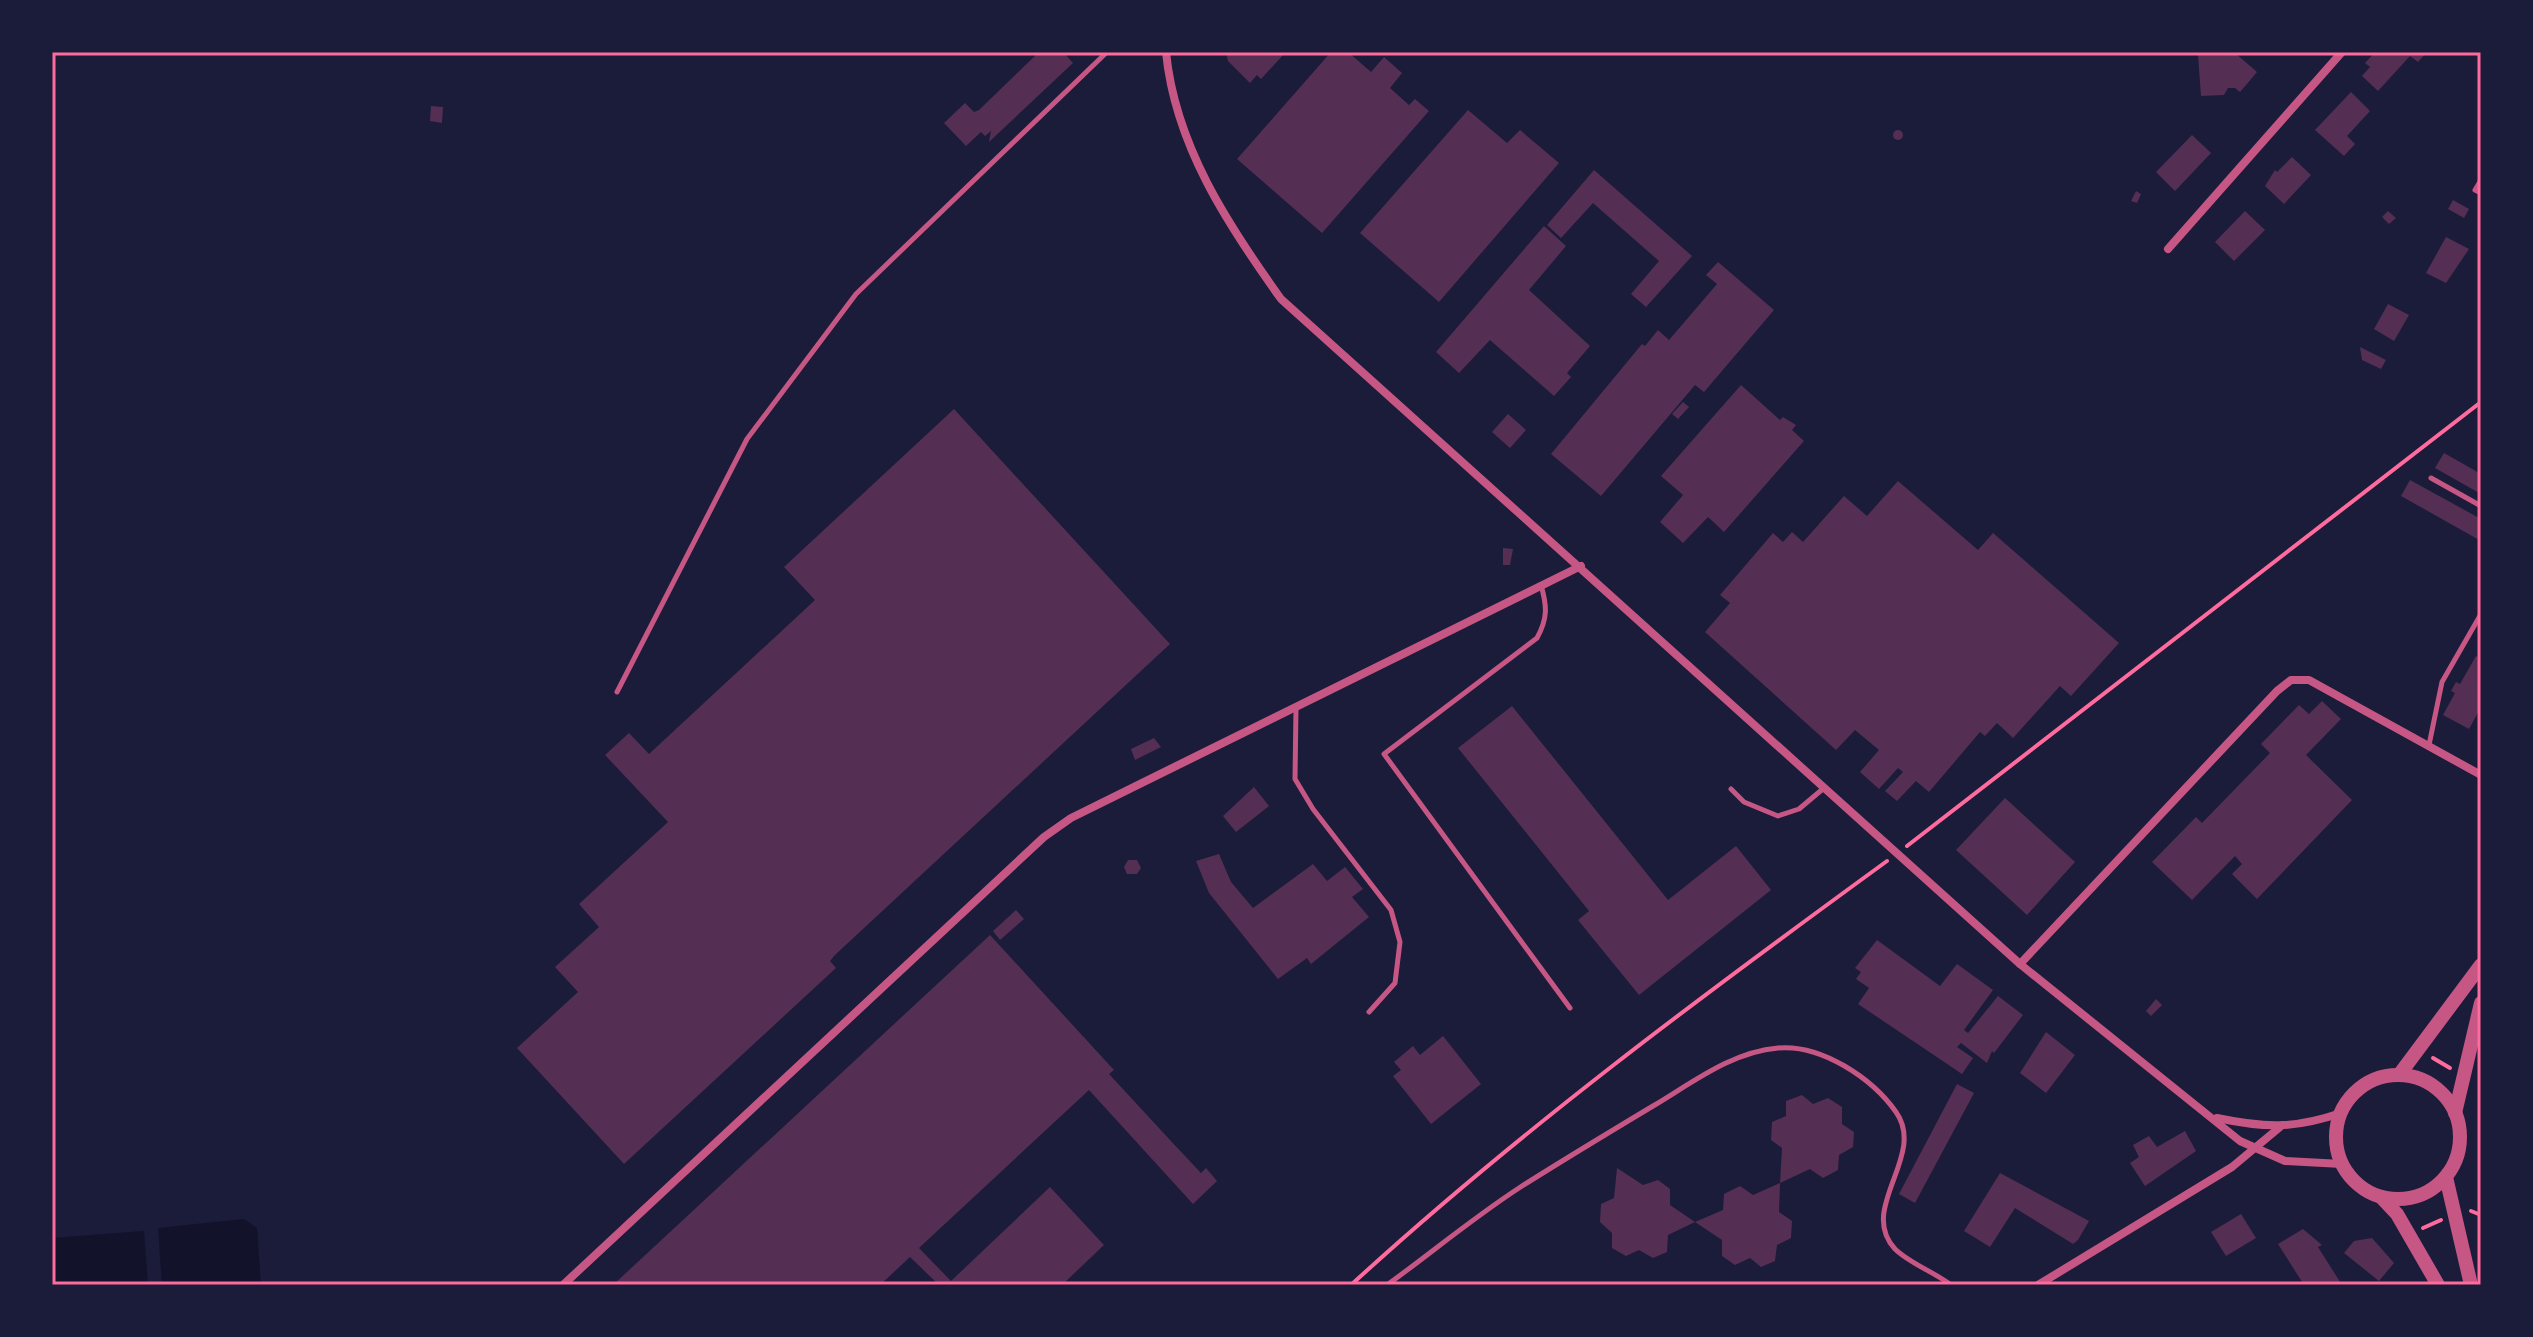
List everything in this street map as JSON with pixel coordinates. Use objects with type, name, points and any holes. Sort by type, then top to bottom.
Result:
[{"type":"street","points":[[1166,52],[1168,76],[1207,185],[1225,221],[1281,299],[2020,964],[2255,1150],[2285,1161],[2342,1164]]},
{"type":"street","points":[[2168,249],[2342,52]]},
{"type":"street","points":[[563,1285],[1044,837],[1071,818],[1581,566]]},
{"type":"street","points":[[2020,964],[2277,691],[2291,680],[2309,680],[2481,775]]},
{"type":"street","points":[[2399,1075],[2481,965]]},
{"type":"street","points":[[2455,1113],[2439,1090],[2420,1079],[2399,1075],[2371,1081],[2356,1092],[2341,1113],[2336,1137],[2342,1164],[2367,1191],[2381,1197],[2409,1198],[2433,1188],[2446,1177],[2456,1160],[2460,1141],[2455,1113],[2481,1003]]},
{"type":"street","points":[[2214,1117],[2280,1127],[2308,1124],[2341,1113]]},
{"type":"street","points":[[2038,1285],[2158,1215],[2255,1150],[2280,1127]]},
{"type":"street","points":[[2446,1177],[2471,1285]]},
{"type":"street","points":[[2381,1197],[2397,1214],[2438,1285]]},
{"type":"lane","points":[[617,692],[747,439],[856,294],[1107,52]]},
{"type":"lane","points":[[2481,180],[2475,190],[2481,193]]},
{"type":"lane","points":[[2431,478],[2481,506]]},
{"type":"lane","points":[[1541,585],[1547,605],[1546,623],[1537,638],[1384,754],[1570,1008]]},
{"type":"lane","points":[[2428,746],[2442,682],[2481,614]]},
{"type":"lane","points":[[1296,708],[1295,779],[1313,809],[1391,910],[1400,942],[1395,983],[1369,1012]]},
{"type":"lane","points":[[1731,789],[1744,802],[1778,816],[1799,809],[1824,788]]},
{"type":"lane","points":[[1387,1285],[1517,1190],[1630,1120],[1734,1058],[1779,1047],[1815,1052],[1859,1075],[1895,1111],[1905,1139],[1897,1175],[1883,1210],[1887,1238],[1897,1251],[1951,1285]]},
{"type":"path","points":[[1351,1285],[1441,1203],[1701,997],[1896,855],[2481,402]]},
{"type":"path","points":[[2425,1053],[2452,1069]]},
{"type":"shaded area","points":[[244,1219],[257,1228],[261,1285],[162,1285],[158,1228]]},
{"type":"shaded area","points":[[144,1231],[148,1285],[52,1285],[52,1238]]},
{"type":"building","points":[[1039,52],[1063,52],[1073,63],[989,142],[991,131],[985,136],[981,132],[966,146],[944,123],[965,103],[974,112],[979,110]]},
{"type":"building","points":[[1226,52],[1286,52],[1261,79],[1257,75],[1250,83],[1228,61]]},
{"type":"building","points":[[1331,52],[1348,52],[1371,72],[1384,57],[1402,73],[1390,88],[1409,105],[1415,99],[1429,111],[1322,233],[1237,159]]},
{"type":"building","points":[[2234,52],[2257,72],[2240,92],[2228,88],[2224,95],[2201,96],[2198,55]]},
{"type":"building","points":[[2375,52],[2427,52],[2418,62],[2410,56],[2378,91],[2362,76],[2370,67],[2365,63]]},
{"type":"building","points":[[2351,92],[2370,111],[2347,136],[2355,144],[2344,156],[2315,130]]},
{"type":"building","points":[[431,106],[443,107],[442,123],[430,121]]},
{"type":"building","points":[[1468,110],[1507,143],[1520,130],[1559,163],[1439,302],[1360,233]]},
{"type":"building","points":[[1898,130],[1903,135],[1898,140],[1893,135]]},
{"type":"building","points":[[2192,135],[2211,153],[2175,191],[2156,172]]},
{"type":"building","points":[[2292,157],[2311,175],[2284,204],[2265,186],[2275,170],[2277,172]]},
{"type":"building","points":[[1594,170],[1692,256],[1646,307],[1631,294],[1659,261],[1593,203],[1561,238],[1547,225]]},
{"type":"building","points":[[2136,191],[2141,194],[2137,203],[2131,201]]},
{"type":"building","points":[[2453,200],[2469,209],[2464,218],[2448,209]]},
{"type":"building","points":[[2245,211],[2265,230],[2234,261],[2215,242]]},
{"type":"building","points":[[2388,211],[2396,218],[2389,224],[2382,217]]},
{"type":"building","points":[[1544,226],[1566,246],[1529,290],[1590,346],[1567,373],[1571,377],[1554,396],[1490,340],[1459,373],[1436,352]]},
{"type":"building","points":[[2446,237],[2469,249],[2446,283],[2426,273]]},
{"type":"building","points":[[1718,262],[1774,310],[1704,392],[1695,385],[1601,496],[1551,454],[1642,344],[1645,346],[1658,330],[1669,340],[1717,284],[1706,275]]},
{"type":"building","points":[[2388,304],[2409,315],[2394,341],[2374,329]]},
{"type":"building","points":[[2360,347],[2386,360],[2381,369],[2362,360]]},
{"type":"building","points":[[1741,385],[1780,420],[1783,417],[1796,425],[1792,430],[1804,441],[1724,532],[1708,517],[1683,543],[1660,522],[1683,495],[1661,476]]},
{"type":"building","points":[[1683,402],[1689,407],[1678,419],[1672,414]]},
{"type":"building","points":[[954,409],[1170,644],[835,955],[830,961],[836,968],[624,1164],[517,1048],[578,992],[555,967],[599,927],[579,904],[668,822],[605,755],[629,733],[649,754],[815,600],[784,567]]},
{"type":"building","points":[[1508,414],[1526,430],[1510,448],[1492,432]]},
{"type":"building","points":[[2444,453],[2481,474],[2481,494],[2435,468]]},
{"type":"building","points":[[2410,480],[2481,519],[2481,541],[2401,496]]},
{"type":"building","points":[[1898,481],[1978,550],[1993,533],[2119,643],[2071,696],[2060,686],[2013,738],[1997,723],[1985,736],[1980,732],[1929,792],[1916,781],[1897,801],[1885,791],[1903,772],[1898,768],[1879,789],[1860,772],[1879,750],[1855,730],[1836,750],[1705,632],[1730,603],[1720,595],[1773,533],[1783,542],[1792,532],[1803,542],[1844,496],[1867,516]]},
{"type":"building","points":[[1503,548],[1513,549],[1510,565],[1503,565]]},
{"type":"building","points":[[2476,656],[2481,659],[2481,707],[2469,729],[2443,715],[2455,693],[2451,691],[2456,682],[2460,684]]},
{"type":"building","points":[[2322,701],[2341,719],[2306,755],[2352,800],[2257,899],[2232,874],[2242,864],[2235,856],[2192,900],[2152,862],[2196,817],[2202,823],[2270,753],[2261,744],[2299,705],[2309,714]]},
{"type":"building","points":[[1512,706],[1668,900],[1736,846],[1771,890],[1639,995],[1578,920],[1589,911],[1458,748]]},
{"type":"building","points":[[1154,738],[1161,747],[1135,760],[1131,749]]},
{"type":"building","points":[[1254,787],[1269,806],[1236,832],[1223,816]]},
{"type":"building","points":[[2005,798],[2075,862],[2027,915],[1956,850]]},
{"type":"building","points":[[1219,854],[1231,882],[1253,908],[1313,864],[1327,881],[1345,867],[1363,889],[1352,897],[1369,917],[1311,964],[1307,958],[1278,979],[1209,893],[1196,861]]},
{"type":"building","points":[[1128,860],[1137,860],[1141,868],[1137,874],[1127,874],[1124,867]]},
{"type":"building","points":[[1016,910],[1024,919],[1000,940],[993,931]]},
{"type":"building","points":[[990,935],[1114,1070],[1109,1074],[1201,1173],[1206,1168],[1217,1181],[1193,1204],[1089,1090],[919,1248],[951,1281],[1050,1187],[1104,1245],[1062,1285],[939,1285],[910,1257],[880,1285],[613,1285]]},
{"type":"building","points":[[1877,940],[1940,986],[1957,964],[1993,990],[1964,1030],[1968,1033],[1998,996],[2023,1015],[1994,1053],[1992,1051],[1987,1063],[1961,1043],[1957,1047],[1973,1058],[1962,1074],[1858,1004],[1869,988],[1856,979],[1861,972],[1855,968]]},
{"type":"building","points":[[2156,999],[2162,1005],[2151,1016],[2146,1011]]},
{"type":"building","points":[[2046,1032],[2075,1055],[2046,1093],[2020,1073]]},
{"type":"building","points":[[1443,1036],[1481,1084],[1431,1124],[1393,1076],[1401,1070],[1394,1062],[1413,1046],[1420,1055]]},
{"type":"building","points":[[1957,1084],[1974,1093],[1915,1203],[1899,1194]]},
{"type":"building","points":[[1802,1095],[1813,1104],[1828,1098],[1842,1107],[1842,1124],[1854,1132],[1853,1147],[1839,1155],[1838,1170],[1823,1178],[1810,1169],[1780,1183],[1782,1148],[1771,1140],[1772,1122],[1786,1116],[1786,1101]]},
{"type":"building","points":[[2185,1131],[2196,1151],[2145,1186],[2130,1163],[2139,1157],[2133,1145],[2149,1136],[2157,1147]]},
{"type":"building","points":[[1617,1168],[1643,1185],[1658,1180],[1670,1189],[1670,1205],[1695,1222],[1668,1235],[1667,1252],[1653,1258],[1639,1250],[1626,1256],[1612,1248],[1612,1233],[1600,1222],[1601,1204],[1614,1198]]},
{"type":"building","points":[[2000,1173],[2089,1221],[2078,1240],[2073,1244],[2015,1208],[1990,1247],[1964,1231]]},
{"type":"building","points":[[1780,1183],[1779,1212],[1792,1221],[1791,1238],[1777,1245],[1775,1261],[1761,1267],[1750,1258],[1735,1265],[1722,1256],[1722,1240],[1695,1222],[1723,1210],[1724,1194],[1740,1186],[1753,1195]]},
{"type":"building","points":[[2241,1214],[2256,1238],[2226,1256],[2211,1232]]},
{"type":"building","points":[[2303,1229],[2322,1245],[2318,1247],[2342,1285],[2304,1285],[2278,1244]]},
{"type":"building","points":[[2372,1238],[2394,1263],[2379,1281],[2344,1253],[2354,1241]]}]
